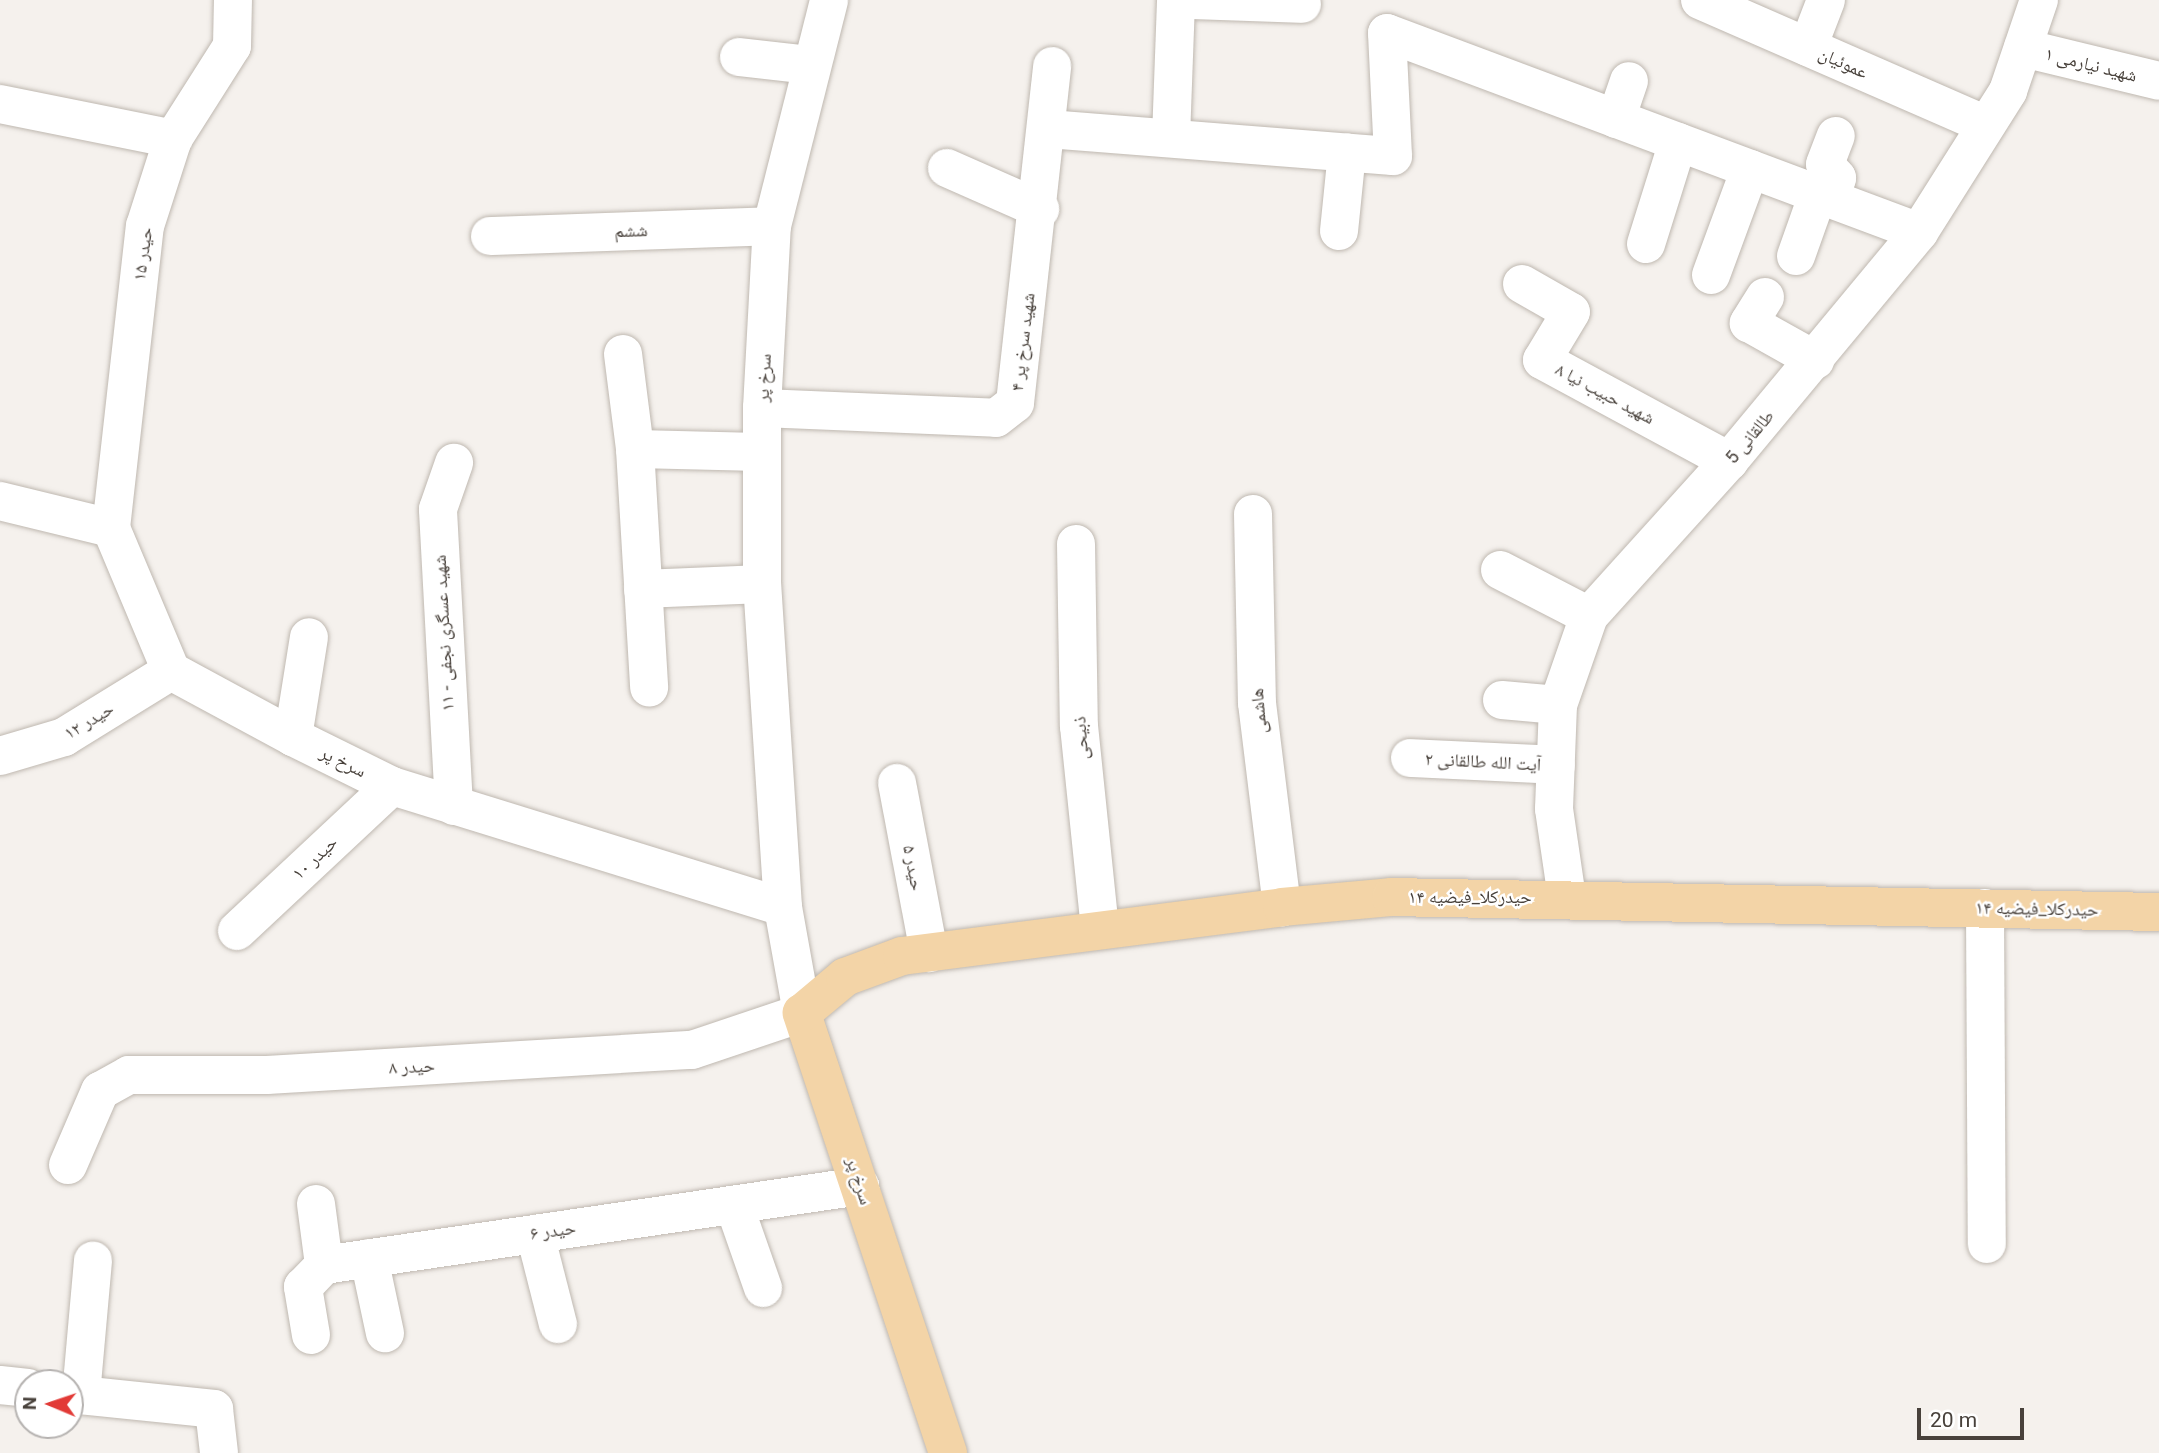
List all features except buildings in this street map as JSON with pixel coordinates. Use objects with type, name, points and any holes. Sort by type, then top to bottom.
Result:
[{"type":"main road","name":"حیدرکلا_فیضیه ۱۴","points":[[802,1013],[845,976],[902,956],[1282,906],[1391,897],[1567,898],[2159,912]]},
{"type":"main road","name":"سرخ پر","points":[[802,1013],[948,1453]]},
{"type":"street","name":"حیدر ۱۵","points":[[111,528],[145,226],[173,139],[232,46],[233,0]]},
{"type":"street","name":"سرخ پر","points":[[802,1013],[783,907],[762,584],[762,408],[772,226],[810,65],[829,0]]},
{"type":"street","points":[[1171,138],[1176,0]]},
{"type":"street","points":[[1190,0],[1302,4]]},
{"type":"street","name":"عموئیان","points":[[1700,0],[1986,125]]},
{"type":"street","points":[[1808,47],[1826,0]]},
{"type":"street","name":"طالقانی 5","points":[[1567,898],[1555,810],[1558,705],[1589,617],[1730,461],[1919,232],[2008,91],[2039,0]]},
{"type":"street","points":[[1048,129],[1393,156],[1388,33],[1919,232]]},
{"type":"street","name":"شهید نیارمی ۱","points":[[2023,48],[2159,81]]},
{"type":"street","points":[[739,57],[810,65]]},
{"type":"street","name":"شهید سرخ پر ۴","points":[[762,408],[996,418],[1015,403],[1040,209],[1052,66]]},
{"type":"street","points":[[1616,119],[1629,82]]},
{"type":"street","points":[[0,104],[173,139]]},
{"type":"street","points":[[1796,256],[1837,178],[1825,164],[1836,136]]},
{"type":"street","points":[[1646,244],[1678,142]]},
{"type":"street","points":[[1339,231],[1347,152]]},
{"type":"street","points":[[947,168],[1040,209]]},
{"type":"street","points":[[1711,275],[1750,169]]},
{"type":"street","name":"ششم","points":[[490,236],[772,226]]},
{"type":"street","name":"شهید حبیب نیا ۸","points":[[1522,284],[1571,312],[1542,360],[1730,461]]},
{"type":"street","points":[[1765,297],[1749,323],[1815,360]]},
{"type":"street","points":[[624,354],[635,449],[649,688]]},
{"type":"street","points":[[635,449],[761,452]]},
{"type":"street","name":"شهید عسگری نجفی - ۱۱","points":[[454,463],[438,509],[454,806]]},
{"type":"street","points":[[0,501],[111,528],[171,671]]},
{"type":"street","name":"هاشمی","points":[[1253,514],[1257,704],[1282,906]]},
{"type":"street","name":"ذبیحی","points":[[1076,544],[1079,726],[1100,930]]},
{"type":"street","points":[[1500,570],[1589,617]]},
{"type":"street","points":[[643,589],[762,584]]},
{"type":"street","points":[[293,737],[309,637]]},
{"type":"street","name":"سرخ پر","points":[[171,671],[293,737],[393,786],[783,907]]},
{"type":"street","name":"حیدر ۱۲","points":[[0,756],[64,737],[171,671]]},
{"type":"street","points":[[1502,700],[1558,705]]},
{"type":"street","name":"آیت الله طالقانی ۲","points":[[1410,758],[1556,765]]},
{"type":"street","name":"حیدر ۵","points":[[897,783],[929,953]]},
{"type":"street","name":"حیدر ۱۰","points":[[237,930],[393,786]]},
{"type":"street","points":[[1985,908],[1987,1244]]},
{"type":"street","name":"حیدر ۸","points":[[68,1165],[100,1091],[129,1075],[267,1075],[692,1050],[802,1013]]},
{"type":"street","name":"حیدر ۶","points":[[324,1265],[860,1186]]},
{"type":"street","points":[[311,1335],[303,1287],[324,1265],[317,1204]]},
{"type":"street","points":[[734,1205],[762,1288]]},
{"type":"street","points":[[535,1234],[558,1324]]},
{"type":"street","points":[[369,1258],[384,1333]]},
{"type":"street","points":[[78,1369],[93,1261]]},
{"type":"street","points":[[84,1395],[214,1409],[219,1453]]}]
